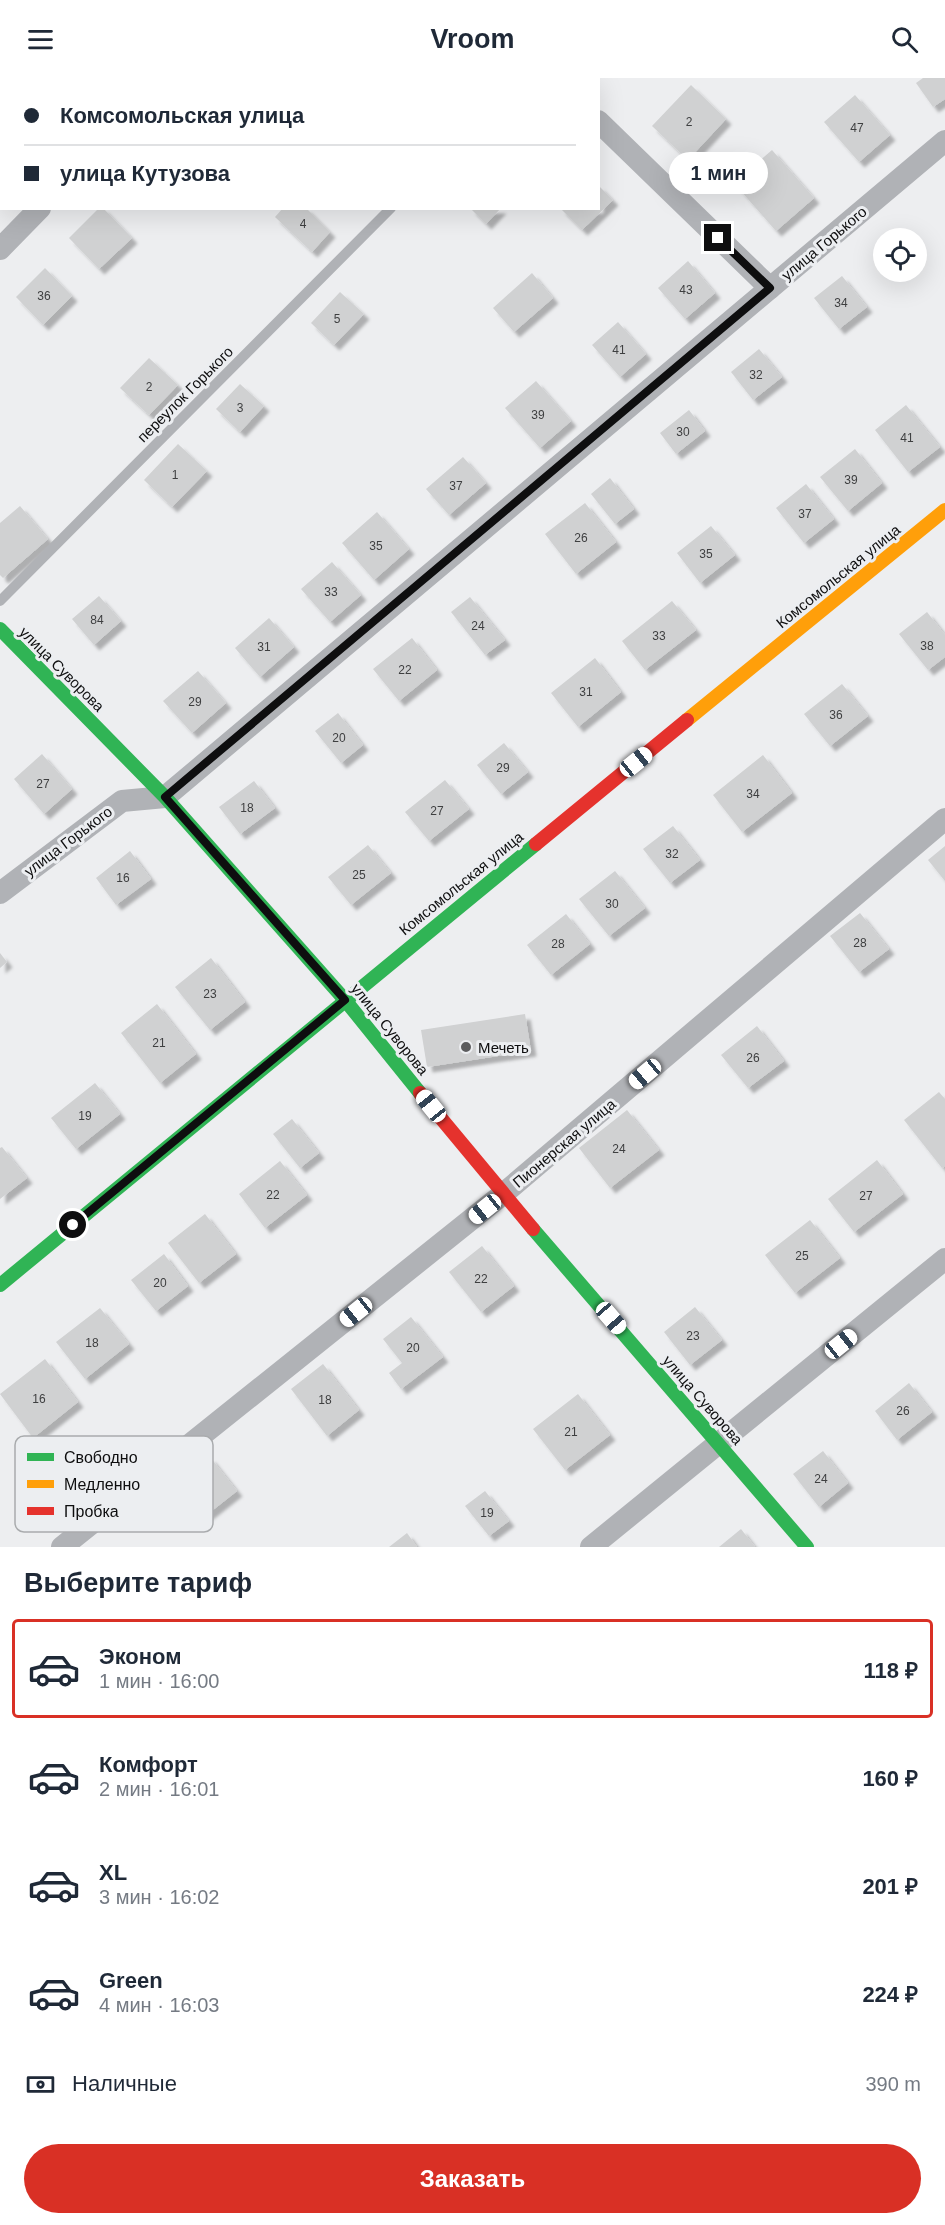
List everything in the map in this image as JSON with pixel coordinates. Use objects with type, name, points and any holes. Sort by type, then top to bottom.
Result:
[{"type":"street","points":[[600,123],[770,288]]},
{"type":"street","name":"улица Горького","points":[[0,893],[122,801],[165,797],[945,141]]},
{"type":"street","points":[[0,249],[38,210]]},
{"type":"street","name":"Комсомольская улица","points":[[0,1285],[945,510]]},
{"type":"street","name":"улица Суворова","points":[[0,629],[165,797],[345,1000],[503,1194],[807,1547]]},
{"type":"street","name":"Пионерская улица","points":[[201,1436],[503,1194],[945,819]]},
{"type":"street","points":[[591,1547],[945,1259]]},
{"type":"street","name":"Пионерская улица","points":[[62,1547],[81,1532]]},
{"type":"lane","name":"переулок Горького","points":[[0,601],[389,210]]},
{"type":"building","points":[[923,78],[945,78],[945,99],[933,107],[916,83]]},
{"type":"building","points":[[691,85],[726,119],[688,160],[652,126]]},
{"type":"building","points":[[855,95],[890,135],[859,162],[824,122]]},
{"type":"building","points":[[772,150],[814,198],[776,231],[734,183]]},
{"type":"building","points":[[600,187],[613,200],[582,230],[562,210],[600,210]]},
{"type":"building","points":[[97,210],[105,210],[132,238],[99,269],[69,238]]},
{"type":"building","points":[[281,210],[308,210],[330,232],[312,252],[275,217]]},
{"type":"building","points":[[472,210],[499,210],[486,224]]},
{"type":"building","points":[[688,261],[715,293],[685,319],[658,288]]},
{"type":"building","points":[[45,268],[72,296],[43,325],[16,297]]},
{"type":"building","points":[[532,273],[553,298],[514,332],[493,308]]},
{"type":"building","points":[[842,276],[867,307],[839,329],[814,298]]},
{"type":"building","points":[[340,292],[364,314],[334,345],[311,323]]},
{"type":"building","points":[[618,322],[646,354],[620,377],[592,345]]},
{"type":"building","points":[[759,349],[782,377],[753,400],[731,372]]},
{"type":"building","points":[[149,358],[178,385],[149,415],[120,388]]},
{"type":"building","points":[[536,381],[571,421],[540,448],[505,408]]},
{"type":"building","points":[[240,384],[264,406],[240,432],[216,409]]},
{"type":"building","points":[[906,405],[940,447],[908,472],[875,430]]},
{"type":"building","points":[[689,410],[705,431],[676,454],[660,433]]},
{"type":"building","points":[[178,444],[207,471],[172,507],[144,480]]},
{"type":"building","points":[[855,449],[882,483],[848,511],[820,477]]},
{"type":"building","points":[[463,457],[486,483],[449,515],[426,489]]},
{"type":"building","points":[[610,478],[634,509],[615,524],[591,494]]},
{"type":"building","points":[[806,484],[834,519],[804,543],[776,508]]},
{"type":"building","points":[[585,503],[616,542],[576,574],[545,534]]},
{"type":"building","points":[[20,506],[48,539],[3,578],[0,575],[0,523]]},
{"type":"building","points":[[377,512],[409,549],[374,580],[342,543]]},
{"type":"building","points":[[711,526],[735,555],[700,583],[677,553]]},
{"type":"building","points":[[332,562],[361,595],[330,622],[301,589]]},
{"type":"building","points":[[99,596],[121,621],[94,645],[72,619]]},
{"type":"building","points":[[470,597],[505,640],[485,655],[451,612]]},
{"type":"building","points":[[672,601],[696,630],[645,670],[622,641]]},
{"type":"building","points":[[927,612],[945,635],[945,657],[928,670],[899,634]]},
{"type":"building","points":[[269,618],[294,647],[260,677],[235,648]]},
{"type":"building","points":[[412,638],[437,670],[399,701],[373,669]]},
{"type":"building","points":[[595,658],[621,692],[578,727],[551,693]]},
{"type":"building","points":[[198,671],[226,703],[192,733],[163,701]]},
{"type":"building","points":[[842,684],[868,716],[830,746],[804,714]]},
{"type":"building","points":[[338,713],[363,745],[341,763],[315,731]]},
{"type":"building","points":[[504,743],[528,772],[501,794],[477,765]]},
{"type":"building","points":[[42,754],[72,789],[44,814],[14,779]]},
{"type":"building","points":[[763,755],[792,793],[742,832],[713,795]]},
{"type":"building","points":[[445,780],[469,809],[429,841],[405,812]]},
{"type":"building","points":[[254,781],[275,808],[240,834],[219,807]]},
{"type":"building","points":[[673,826],[700,860],[670,883],[643,849]]},
{"type":"building","points":[[368,845],[391,873],[351,905],[328,877]]},
{"type":"building","points":[[945,846],[945,881],[928,860]]},
{"type":"building","points":[[130,851],[151,879],[116,905],[96,878]]},
{"type":"building","points":[[615,871],[645,908],[609,936],[579,899]]},
{"type":"building","points":[[860,913],[889,949],[859,972],[830,936]]},
{"type":"building","points":[[566,914],[590,944],[551,975],[527,945]]},
{"type":"building","points":[[0,953],[7,962],[0,968]]},
{"type":"building","points":[[211,958],[245,1002],[210,1030],[175,987]]},
{"type":"building","points":[[157,1004],[196,1054],[160,1083],[121,1033]]},
{"type":"building","points":[[525,1014],[531,1051],[427,1067],[421,1030]]},
{"type":"building","points":[[757,1026],[784,1061],[748,1088],[721,1055]]},
{"type":"building","points":[[95,1083],[120,1114],[76,1149],[51,1118]]},
{"type":"building","points":[[939,1092],[945,1099],[945,1166],[942,1168],[904,1120]]},
{"type":"building","points":[[627,1110],[659,1150],[610,1188],[579,1148]]},
{"type":"building","points":[[292,1119],[319,1153],[300,1168],[273,1134]]},
{"type":"building","points":[[2,1147],[27,1178],[0,1199],[0,1148]]},
{"type":"building","points":[[877,1160],[903,1194],[854,1232],[828,1199]]},
{"type":"building","points":[[280,1161],[307,1195],[265,1228],[239,1194]]},
{"type":"building","points":[[205,1214],[236,1254],[199,1283],[168,1243]]},
{"type":"building","points":[[810,1220],[840,1258],[795,1293],[765,1255]]},
{"type":"building","points":[[482,1246],[514,1286],[481,1312],[449,1272]]},
{"type":"building","points":[[164,1254],[188,1286],[156,1311],[131,1280]]},
{"type":"building","points":[[695,1307],[722,1340],[690,1365],[664,1332]]},
{"type":"building","points":[[100,1308],[129,1344],[85,1379],[56,1342]]},
{"type":"building","points":[[411,1317],[443,1357],[401,1389],[389,1373],[402,1363],[383,1339]]},
{"type":"building","points":[[45,1359],[78,1402],[36,1436],[32,1436],[0,1394]]},
{"type":"building","points":[[323,1364],[359,1410],[327,1436],[291,1389]]},
{"type":"building","points":[[909,1383],[932,1412],[897,1440],[875,1411]]},
{"type":"building","points":[[578,1394],[610,1435],[565,1470],[533,1429]]},
{"type":"building","points":[[823,1451],[848,1483],[819,1507],[793,1474]]},
{"type":"building","points":[[213,1461],[237,1491],[213,1510]]},
{"type":"building","points":[[485,1491],[509,1521],[489,1536],[465,1506]]},
{"type":"building","points":[[741,1529],[755,1547],[719,1547]]},
{"type":"building","points":[[407,1533],[417,1547],[389,1547]]},
{"type":"traffic: fast","points":[[0,629],[165,797],[345,1000],[420,1093]]},
{"type":"traffic: fast","points":[[0,1285],[536,844]]},
{"type":"traffic: fast","points":[[533,1229],[807,1547]]},
{"type":"traffic: slow","points":[[687,720],[945,510]]},
{"type":"traffic: jam","points":[[536,844],[687,720]]},
{"type":"traffic: jam","points":[[420,1093],[533,1229]]},
{"type":"place","name":"Мечеть","points":[[466,1047]]},
{"type":"route","points":[[73,1225],[345,1000],[165,797],[770,288],[718,238]]}]
